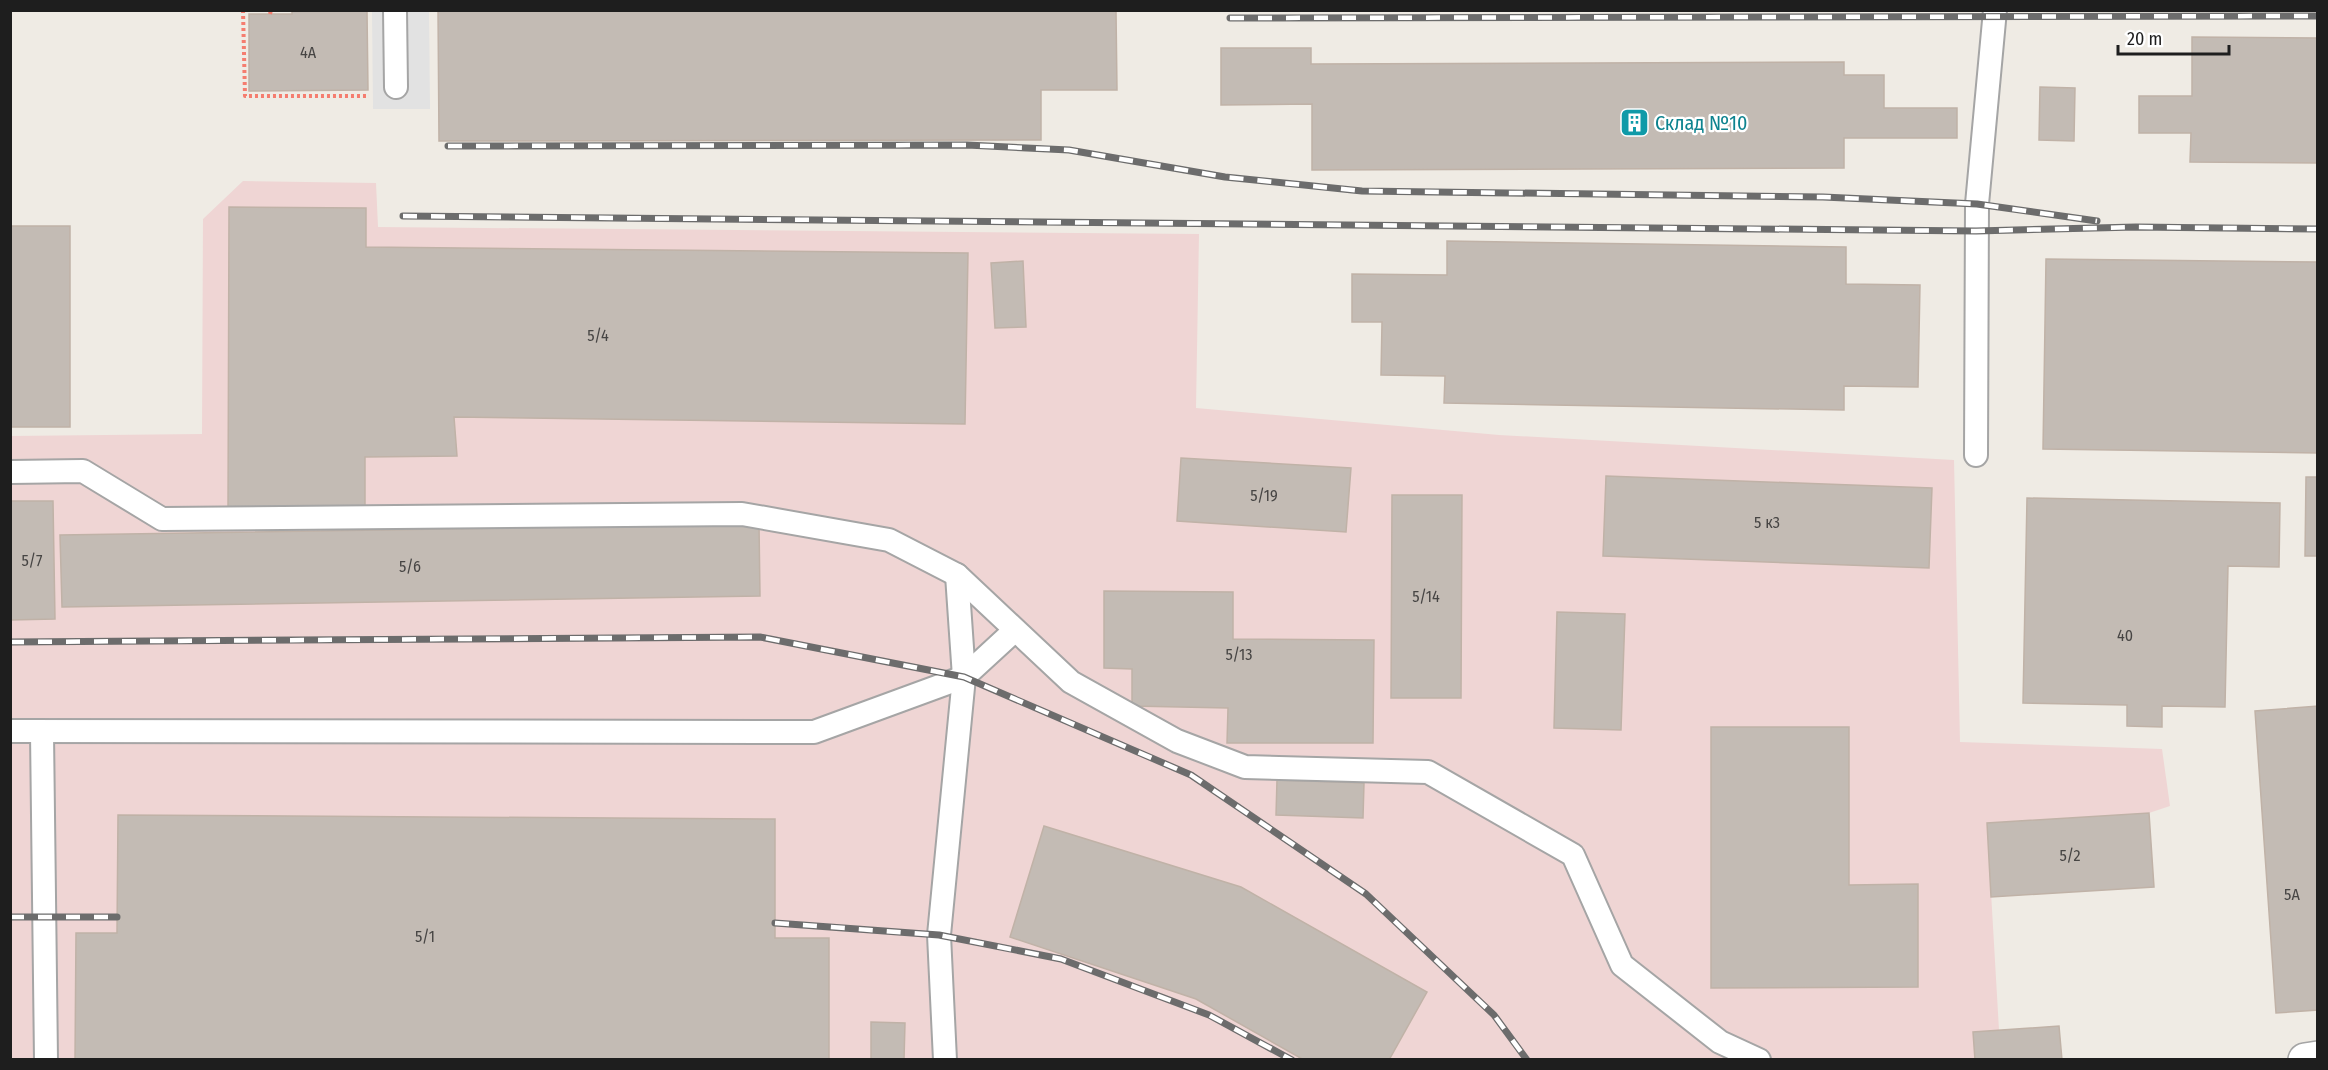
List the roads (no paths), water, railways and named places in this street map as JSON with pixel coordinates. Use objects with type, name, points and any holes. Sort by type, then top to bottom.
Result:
[{"type":"street","points":[[2305,1059],[2318,1058]]},
{"type":"lane","points":[[395,10],[396,87]]},
{"type":"lane","points":[[1976,454],[1977,204],[1995,10]]},
{"type":"lane","points":[[10,472],[83,471],[162,519],[742,514],[889,540],[957,575],[1071,682],[1177,741],[1245,767],[1428,772],[1573,855],[1622,965],[1720,1042],[1759,1059]]},
{"type":"lane","points":[[945,1059],[939,935],[964,677],[957,575]]},
{"type":"lane","points":[[10,731],[42,733],[814,732],[964,677],[1015,630]]},
{"type":"lane","points":[[42,733],[46,1059]]},
{"type":"railway","points":[[1230,18],[2318,16]]},
{"type":"railway","points":[[448,146],[967,145],[1069,150],[1225,177],[1362,191],[1823,197],[1977,204],[2097,221]]},
{"type":"railway","points":[[403,216],[1976,231],[2136,227],[2318,229]]},
{"type":"railway","points":[[10,642],[760,637],[964,677],[1191,775],[1366,894],[1494,1015],[1527,1060]]},
{"type":"railway","points":[[10,917],[117,917]]},
{"type":"railway","points":[[775,923],[939,935],[1061,959],[1209,1015],[1292,1060]]},
{"type":"place","name":"Склад №10","points":[[1634,123]]}]
